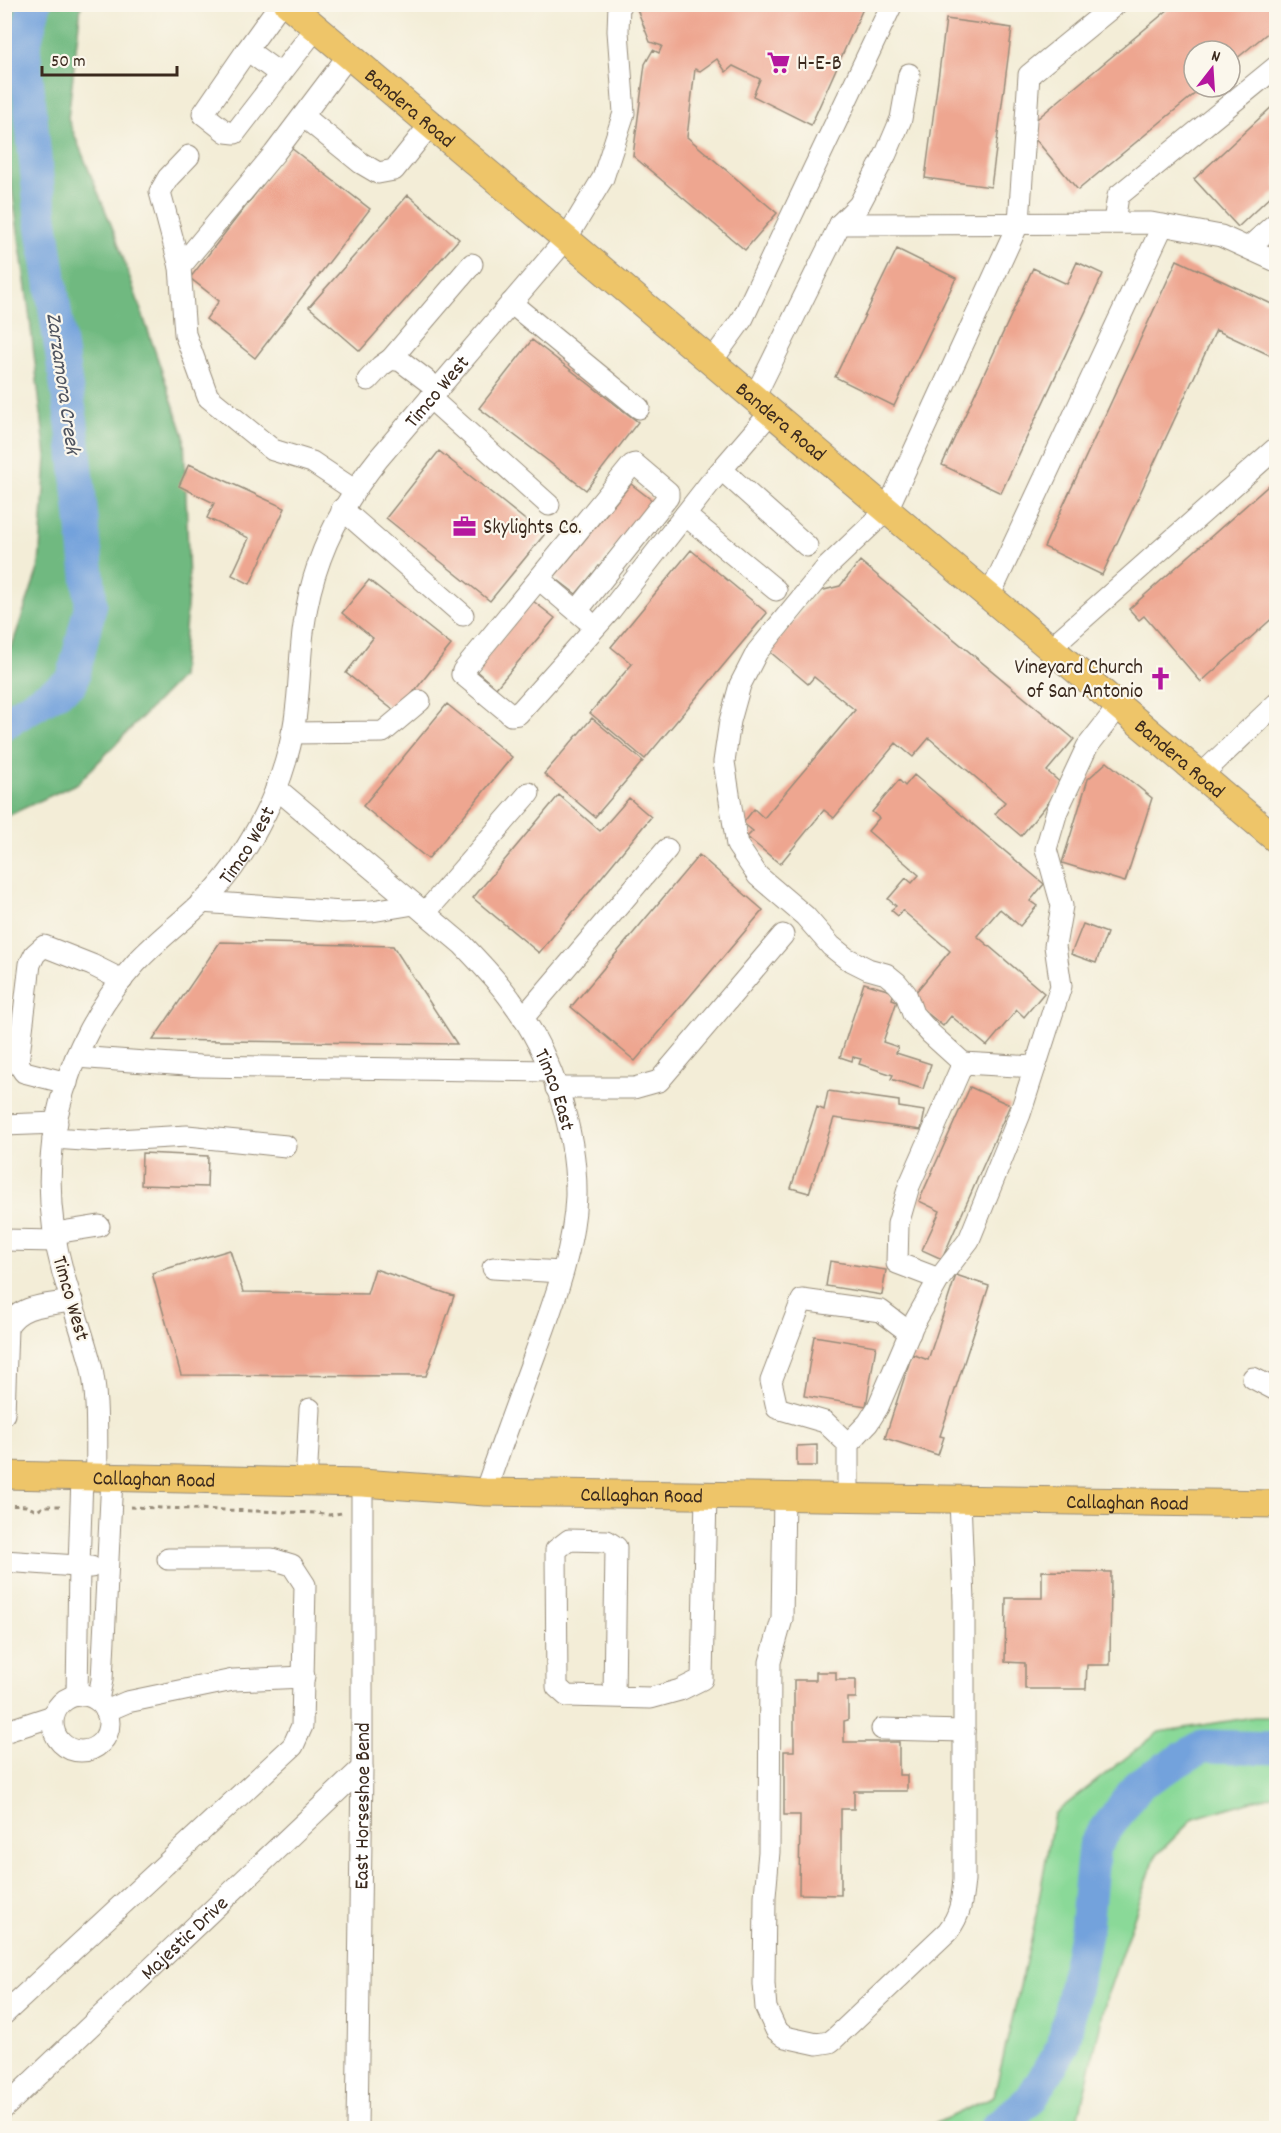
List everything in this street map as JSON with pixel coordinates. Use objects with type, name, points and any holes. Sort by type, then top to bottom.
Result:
[{"type":"main road","name":"Bandera Road","points":[[288,4],[1200,775],[1274,834]]},
{"type":"main road","name":"Callaghan Road","points":[[4,1475],[362,1483],[484,1492],[1276,1504]]},
{"type":"street","points":[[280,4],[202,114],[226,132],[235,133],[316,28]]},
{"type":"street","name":"Timco West","points":[[97,1477],[96,1392],[91,1366],[55,1237],[50,1176],[55,1130],[76,1057],[104,1003],[160,939],[201,902],[232,869],[266,813],[292,733],[297,707],[304,624],[310,592],[328,537],[342,509],[354,490],[566,239],[603,178],[624,113],[618,31],[619,4]]},
{"type":"street","points":[[711,362],[743,318],[892,4]]},
{"type":"street","points":[[1035,1067],[963,1063],[913,1014],[906,994],[897,982],[886,974],[868,969],[846,958],[805,916],[758,876],[738,845],[724,762],[730,721],[741,685],[757,652],[826,568],[887,510],[1019,222],[1029,75],[1116,4]]},
{"type":"street","points":[[247,50],[280,74]]},
{"type":"street","points":[[180,267],[246,188],[348,56]]},
{"type":"street","points":[[1114,222],[1118,196],[1276,67]]},
{"type":"street","points":[[577,611],[668,497],[668,492],[638,466],[632,465],[463,671],[464,676],[511,715],[518,714],[596,627],[722,470],[763,405],[840,224],[859,205],[886,154],[901,119],[909,74]]},
{"type":"street","points":[[303,116],[361,163],[378,173],[394,170],[430,125]]},
{"type":"street","points":[[189,156],[168,178],[160,192],[180,267],[186,334],[208,398],[273,450],[312,462],[354,490]]},
{"type":"street","points":[[840,224],[1152,223],[1221,236],[1276,261]]},
{"type":"street","points":[[1248,248],[1276,223]]},
{"type":"street","points":[[989,597],[1163,225]]},
{"type":"street","points":[[368,380],[391,359],[472,264]]},
{"type":"street","points":[[511,303],[639,408]]},
{"type":"street","points":[[391,359],[401,361],[549,505]]},
{"type":"street","points":[[1050,648],[1276,448]]},
{"type":"street","points":[[722,470],[807,546]]},
{"type":"street","points":[[342,509],[463,615]]},
{"type":"street","points":[[685,515],[776,590]]},
{"type":"street","points":[[538,579],[596,627]]},
{"type":"street","points":[[292,733],[383,732],[420,700]]},
{"type":"street","points":[[1200,775],[1276,704]]},
{"type":"street","points":[[848,1497],[848,1444],[868,1423],[878,1407],[910,1333],[939,1279],[969,1240],[1020,1114],[1061,986],[1055,946],[1062,906],[1046,849],[1057,811],[1087,747],[1119,706]]},
{"type":"street","name":"Timco East","points":[[276,788],[463,945],[489,972],[523,1018],[553,1079],[569,1129],[575,1166],[576,1196],[573,1227],[558,1291],[484,1492]]},
{"type":"street","points":[[201,902],[342,912],[420,909],[529,793]]},
{"type":"street","points":[[523,1018],[667,849]]},
{"type":"street","points":[[76,1057],[200,1066],[553,1079],[634,1088],[659,1081],[783,935]]},
{"type":"street","points":[[67,1083],[24,1072],[18,1063],[30,964],[35,954],[44,946],[92,964],[122,980]]},
{"type":"street","points":[[939,1279],[897,1263],[898,1224],[909,1186],[963,1063]]},
{"type":"street","points":[[4,1125],[55,1130],[99,1141],[187,1136],[286,1146]]},
{"type":"street","points":[[4,1240],[55,1237],[99,1227]]},
{"type":"street","points":[[493,1268],[562,1272]]},
{"type":"street","points":[[848,1444],[825,1422],[777,1408],[771,1381],[802,1300],[881,1311],[910,1333]]},
{"type":"street","points":[[4,1414],[7,1329],[11,1320],[19,1312],[30,1308],[72,1301]]},
{"type":"street","points":[[1253,1378],[1276,1390]]},
{"type":"street","points":[[306,1483],[310,1409]]},
{"type":"street","points":[[77,1695],[79,1566],[97,1477]]},
{"type":"street","points":[[97,1477],[108,1567],[102,1706],[109,1725],[107,1734],[94,1748],[86,1751],[76,1751],[60,1742],[52,1725],[53,1716],[63,1700],[77,1695],[90,1696],[102,1706],[233,1680],[304,1677]]},
{"type":"street","name":"East Horseshoe Bend","points":[[357,2128],[362,1768],[362,1483]]},
{"type":"street","points":[[614,1697],[616,1546],[607,1541],[568,1540],[556,1550],[556,1688],[567,1696],[651,1698],[680,1690],[702,1680],[706,1495]]},
{"type":"street","points":[[784,1496],[782,1619],[770,1662],[769,1852],[765,1896],[764,1984],[768,2015],[776,2030],[785,2037],[817,2044],[830,2042],[948,1931],[958,1917],[962,1906],[964,1731],[960,1499]]},
{"type":"street","points":[[4,2014],[292,1746],[302,1726],[305,1585],[292,1565],[272,1559],[168,1559]]},
{"type":"street","points":[[4,1561],[108,1567]]},
{"type":"street","points":[[4,1732],[53,1716]]},
{"type":"street","points":[[882,1729],[964,1731]]},
{"type":"street","name":"Majestic Drive","points":[[4,2108],[362,1768]]},
{"type":"path","points":[[4,1505],[26,1506],[37,1510],[45,1506],[62,1506]]},
{"type":"path","points":[[120,1507],[318,1512],[327,1515],[342,1513]]},
{"type":"green space","points":[[28,5],[81,5],[68,119],[115,234],[184,436],[189,583],[181,677],[78,783],[5,817],[5,650],[12,646],[39,566],[46,457],[7,153],[4,13]]},
{"type":"green space","points":[[1254,1717],[1276,1717],[1276,1794],[1194,1818],[1155,1857],[1107,1996],[1079,2116],[1069,2128],[926,2128],[994,2096],[1034,1927],[1054,1814],[1159,1732]]},
{"type":"building","points":[[635,4],[865,4],[811,125],[753,96],[760,79],[733,66],[726,72],[717,59],[700,71],[695,69],[687,137],[777,213],[745,250],[633,156],[645,64],[653,50],[659,53],[662,46],[650,42]]},
{"type":"building","points":[[1175,4],[1276,4],[1276,26],[1242,54],[1242,39],[1182,39],[1182,99],[1188,99],[1078,190],[1026,128]]},
{"type":"building","points":[[946,19],[1012,28],[991,187],[925,178]]},
{"type":"building","points":[[1276,103],[1276,191],[1238,227],[1194,179]]},
{"type":"building","points":[[291,148],[370,209],[255,358],[206,319],[219,301],[190,278]]},
{"type":"building","points":[[408,195],[459,239],[360,351],[309,307]]},
{"type":"building","points":[[897,249],[956,278],[894,406],[835,377]]},
{"type":"building","points":[[1177,260],[1276,306],[1276,358],[1216,330],[1102,575],[1044,547]]},
{"type":"building","points":[[1077,262],[1103,274],[1001,493],[942,465],[1033,268],[1067,284]]},
{"type":"building","points":[[532,340],[638,422],[586,490],[479,408]]},
{"type":"building","name":"Skylights Co.","points":[[439,451],[544,535],[490,601],[386,518]]},
{"type":"building","points":[[189,464],[285,508],[250,584],[232,575],[249,538],[207,518],[214,503],[179,486]]},
{"type":"building","points":[[1276,479],[1276,615],[1201,682],[1144,616],[1139,620],[1129,609]]},
{"type":"building","points":[[631,484],[653,501],[576,594],[554,577]]},
{"type":"building","points":[[691,550],[767,613],[645,759],[590,713],[632,664],[611,647]]},
{"type":"building","points":[[860,561],[1074,739],[1047,771],[1063,785],[1021,836],[995,814],[1005,802],[929,738],[913,757],[896,743],[834,818],[824,810],[780,864],[747,837],[753,831],[743,823],[754,809],[764,818],[855,710],[814,677],[808,684],[769,651],[820,591],[840,586]]},
{"type":"building","points":[[369,580],[451,645],[397,713],[346,673],[373,638],[342,613]]},
{"type":"building","points":[[533,601],[555,618],[496,688],[475,670]]},
{"type":"building","points":[[447,704],[512,757],[428,859],[363,806]]},
{"type":"building","points":[[592,718],[643,761],[595,817],[544,774]]},
{"type":"building","points":[[1107,762],[1152,798],[1125,882],[1062,863],[1088,779]]},
{"type":"building","points":[[914,775],[1044,884],[1030,901],[1037,906],[1020,926],[1000,909],[977,936],[1044,993],[1024,1017],[1017,1010],[987,1046],[951,1016],[943,1026],[910,999],[950,951],[902,910],[898,916],[891,910],[896,906],[888,899],[906,878],[912,883],[919,875],[868,831],[879,818],[872,812],[899,780],[905,786]]},
{"type":"building","points":[[559,795],[600,831],[629,798],[651,817],[539,953],[473,898]]},
{"type":"building","points":[[699,855],[763,910],[635,1061],[571,1007]]},
{"type":"building","points":[[1083,924],[1107,933],[1096,963],[1071,954]]},
{"type":"building","points":[[220,942],[393,946],[457,1044],[153,1040]]},
{"type":"building","points":[[864,983],[894,992],[892,999],[897,1001],[883,1042],[898,1047],[896,1053],[931,1064],[923,1089],[891,1079],[893,1075],[859,1064],[861,1059],[853,1057],[852,1061],[840,1057]]},
{"type":"building","points":[[970,1087],[1010,1105],[942,1259],[922,1250],[940,1211],[919,1201]]},
{"type":"building","points":[[828,1091],[899,1101],[899,1107],[925,1111],[921,1130],[834,1118],[809,1193],[791,1188],[817,1107],[824,1110]]},
{"type":"building","points":[[142,1153],[208,1156],[207,1187],[141,1185]]},
{"type":"building","points":[[230,1250],[243,1292],[367,1294],[375,1269],[454,1296],[426,1376],[181,1375],[152,1273]]},
{"type":"building","points":[[830,1261],[886,1270],[882,1295],[826,1286]]},
{"type":"building","points":[[956,1275],[989,1286],[940,1436],[944,1437],[938,1455],[885,1438],[912,1354],[928,1360]]},
{"type":"building","points":[[814,1336],[876,1346],[866,1406],[804,1396]]},
{"type":"building","points":[[817,1445],[817,1466],[797,1466],[797,1446]]},
{"type":"building","points":[[1042,1571],[1111,1572],[1110,1665],[1087,1665],[1086,1689],[1025,1689],[1025,1663],[1005,1662],[1006,1598],[1042,1598]]},
{"type":"building","points":[[816,1672],[836,1672],[836,1680],[856,1680],[856,1698],[848,1698],[848,1720],[844,1721],[844,1742],[899,1742],[899,1775],[907,1775],[907,1791],[854,1791],[854,1809],[841,1809],[841,1895],[799,1894],[800,1815],[784,1815],[784,1751],[794,1751],[794,1680],[816,1680]]},
{"type":"waterway","name":"Zarzamora Creek","points":[[4,723],[72,682],[91,603],[72,424],[41,217],[24,47],[35,4]]},
{"type":"waterway","points":[[996,2128],[1031,2099],[1063,2046],[1086,1929],[1094,1846],[1139,1784],[1203,1746],[1276,1748]]},
{"type":"place","name":"H-E-B","points":[[779,62]]},
{"type":"place","name":"Skylights Co.","points":[[465,526]]},
{"type":"place","name":"Vineyard Church of San Antonio","points":[[1161,678]]}]
